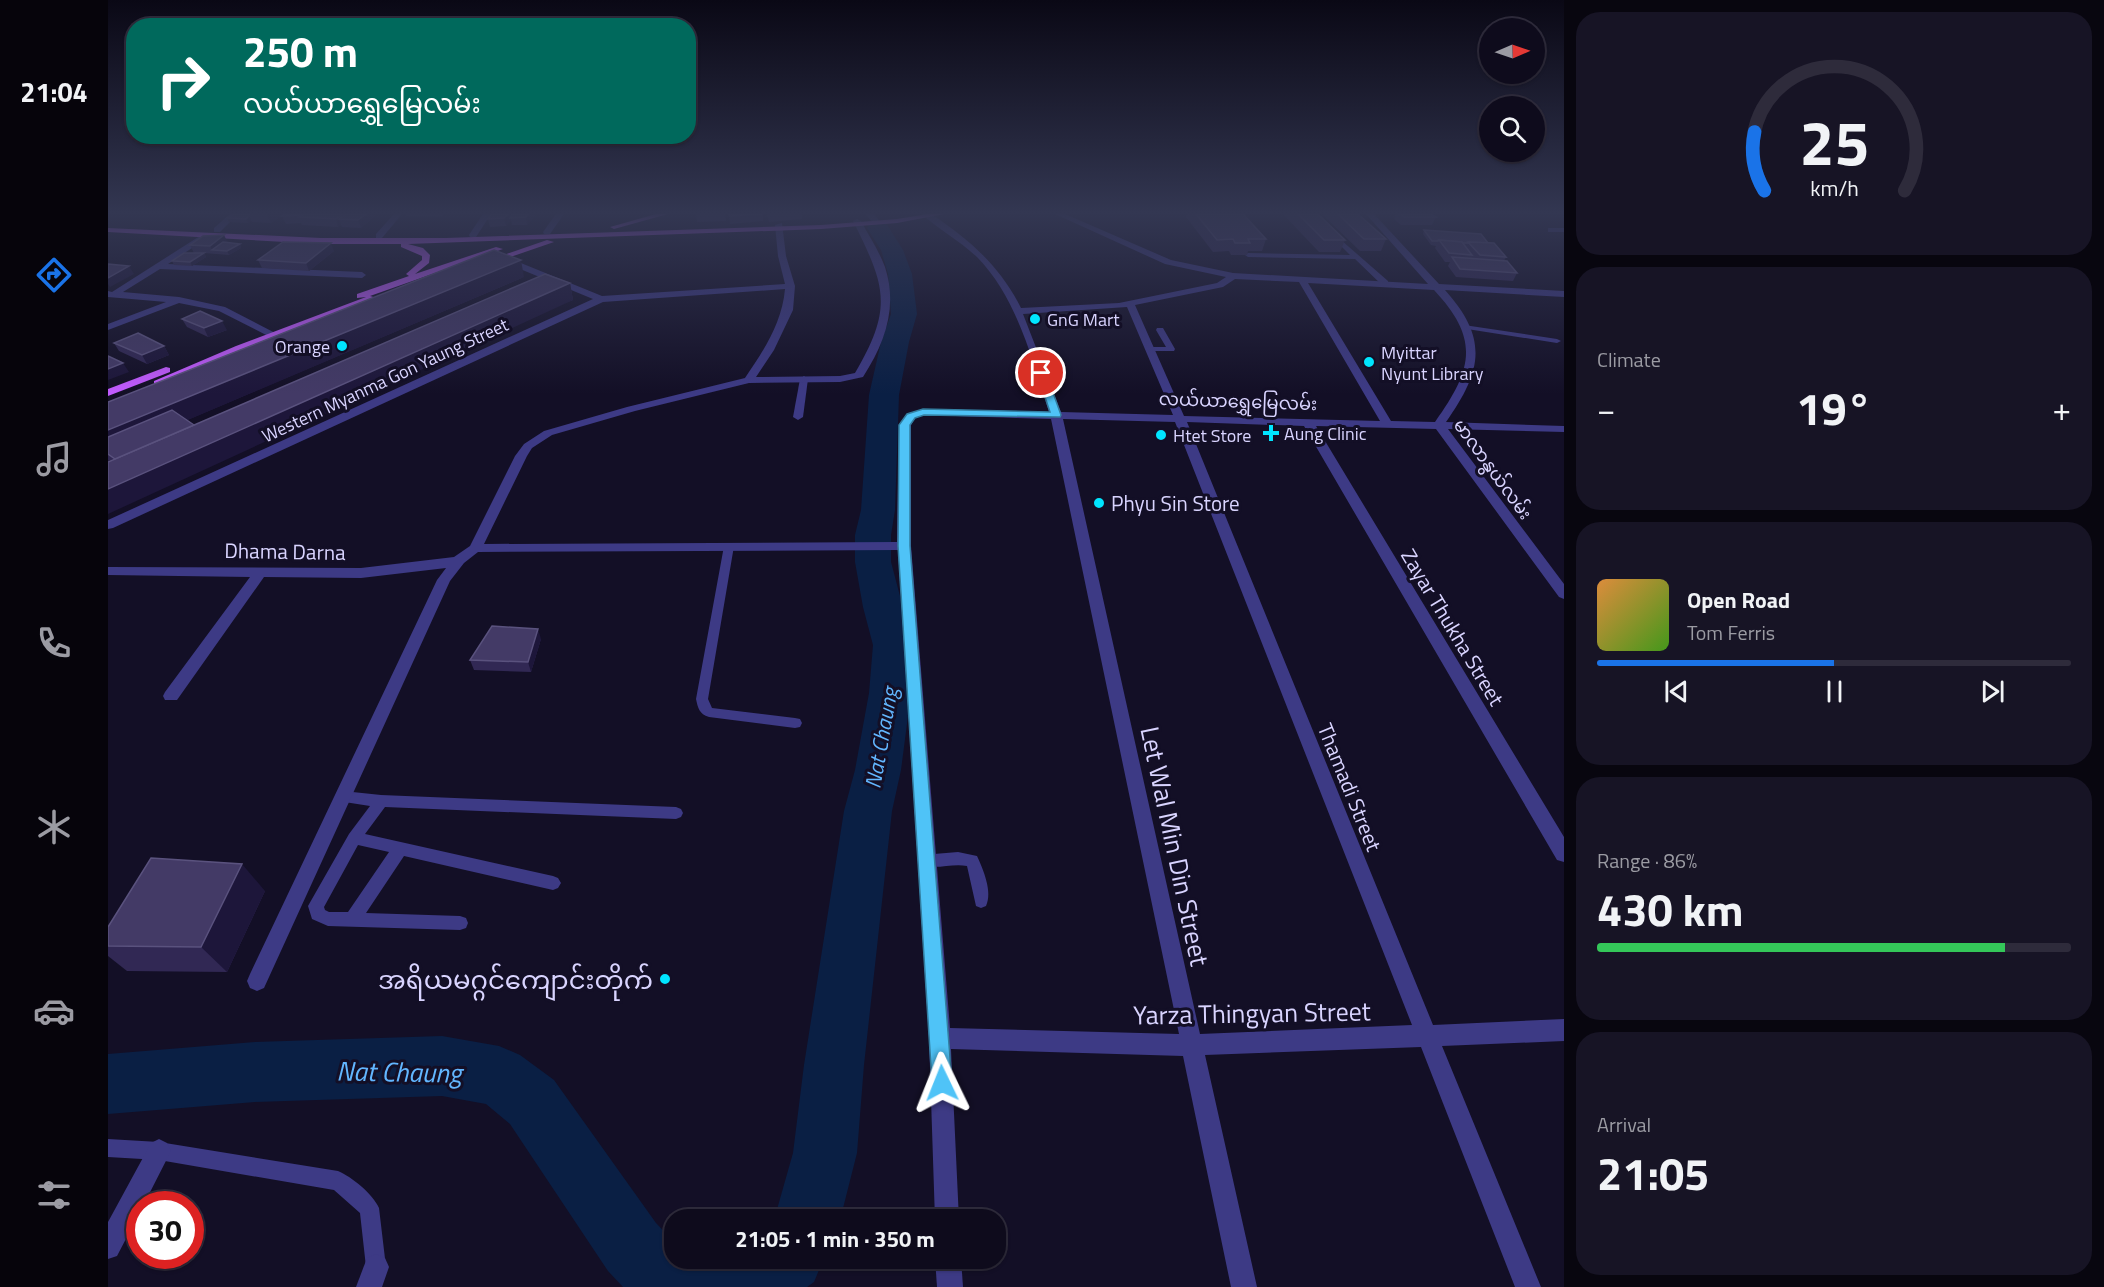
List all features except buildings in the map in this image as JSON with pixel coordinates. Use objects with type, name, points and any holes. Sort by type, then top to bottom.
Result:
[{"type":"main road","points":[[396,282],[409,274]]},
{"type":"main road","points":[[108,393],[421,274]]},
{"type":"main road","points":[[108,404],[270,332],[456,274]]},
{"type":"street","points":[[112,295],[145,274]]},
{"type":"street","points":[[341,274],[362,275]]},
{"type":"street","points":[[541,274],[601,299]]},
{"type":"street","points":[[749,380],[783,323],[788,310],[790,286],[787,274]]},
{"type":"street","points":[[257,981],[444,580],[459,560],[475,548],[528,446],[537,440],[585,422],[749,380],[847,378],[862,372],[882,322],[886,299],[881,274]]},
{"type":"street","name":"Let Wal Min Din Street","points":[[995,274],[1019,311],[1056,415],[1244,1287]]},
{"type":"street","points":[[1223,274],[1564,294]]},
{"type":"street","points":[[1425,274],[1467,327]]},
{"type":"street","points":[[1019,311],[1130,304],[1220,285],[1233,276]]},
{"type":"street","points":[[1302,280],[1388,423]]},
{"type":"street","name":"Western Myanma Gon Yaung Street","points":[[109,523],[601,299],[790,286]]},
{"type":"street","points":[[112,295],[179,300],[222,309],[270,332]]},
{"type":"street","points":[[108,327],[179,300]]},
{"type":"street","name":"Thamadi Street","points":[[1130,304],[1179,417],[1425,1036],[1528,1287]]},
{"type":"street","name":"မာလာနွယ်လမ်း","points":[[1467,327],[1471,347],[1468,367],[1457,401],[1439,425],[1564,594]]},
{"type":"street","name":"လယ်ယာရွှေမြေလမ်း","points":[[897,546],[905,425],[911,416],[923,412],[1564,429]]},
{"type":"street","name":"Zayar Thukha Street","points":[[1306,422],[1564,854]]},
{"type":"street","points":[[475,548],[897,546],[927,860],[940,1038],[947,1209]]},
{"type":"street","name":"Dhama Darna","points":[[108,571],[361,573],[459,560]]},
{"type":"street","points":[[171,696],[261,571]]},
{"type":"street","name":"Yarza Thingyan Street","points":[[940,1038],[1191,1044],[1564,1030]]},
{"type":"street","points":[[108,1247],[159,1151]]},
{"type":"street","points":[[949,1269],[950,1287]]},
{"type":"lane","points":[[1375,274],[1385,283]]},
{"type":"lane","points":[[538,281],[548,277]]},
{"type":"lane","points":[[1467,327],[1557,341]]},
{"type":"lane","points":[[1150,349],[1171,349],[1160,330]]},
{"type":"lane","points":[[798,417],[804,379]]},
{"type":"lane","points":[[729,546],[702,699],[704,708],[709,712],[795,723]]},
{"type":"lane","points":[[343,797],[381,801],[676,813]]},
{"type":"lane","points":[[381,801],[354,838],[316,906],[318,914],[328,919],[460,923]]},
{"type":"lane","points":[[354,838],[553,883]]},
{"type":"lane","points":[[352,920],[400,849]]},
{"type":"lane","points":[[927,860],[958,858],[972,861],[981,901]]},
{"type":"lane","points":[[108,1148],[159,1151],[338,1181],[369,1209],[372,1277]]},
{"type":"waterway","name":"Nat Chaung","points":[[810,1209],[825,1153],[834,1065],[868,811],[878,770],[890,693],[893,645],[873,562],[873,535],[878,510],[884,395],[895,342],[904,314],[900,274]]},
{"type":"waterway","name":"Nat Chaung","points":[[108,1084],[255,1072],[442,1066],[499,1076],[532,1102],[632,1247],[661,1278],[698,1287]]},
{"type":"waterway","name":"Nat Chaung","points":[[711,1287],[762,1277],[774,1269]]},
{"type":"place","name":"GnG Mart","points":[[1035,319]]},
{"type":"place","name":"Orange","points":[[342,346]]},
{"type":"place","name":"Myittar Nyunt Library","points":[[1369,362]]},
{"type":"place","name":"Aung Clinic","points":[[1271,433]]},
{"type":"place","name":"Htet Store","points":[[1161,435]]},
{"type":"place","name":"Phyu Sin Store","points":[[1099,503]]},
{"type":"place","name":"အရိယမဂ္ဂင်ကျောင်းတိုက်","points":[[665,979]]},
{"type":"route","points":[[942,1083],[904,546],[905,425],[911,416],[923,412],[1056,415],[1041,373]]}]
